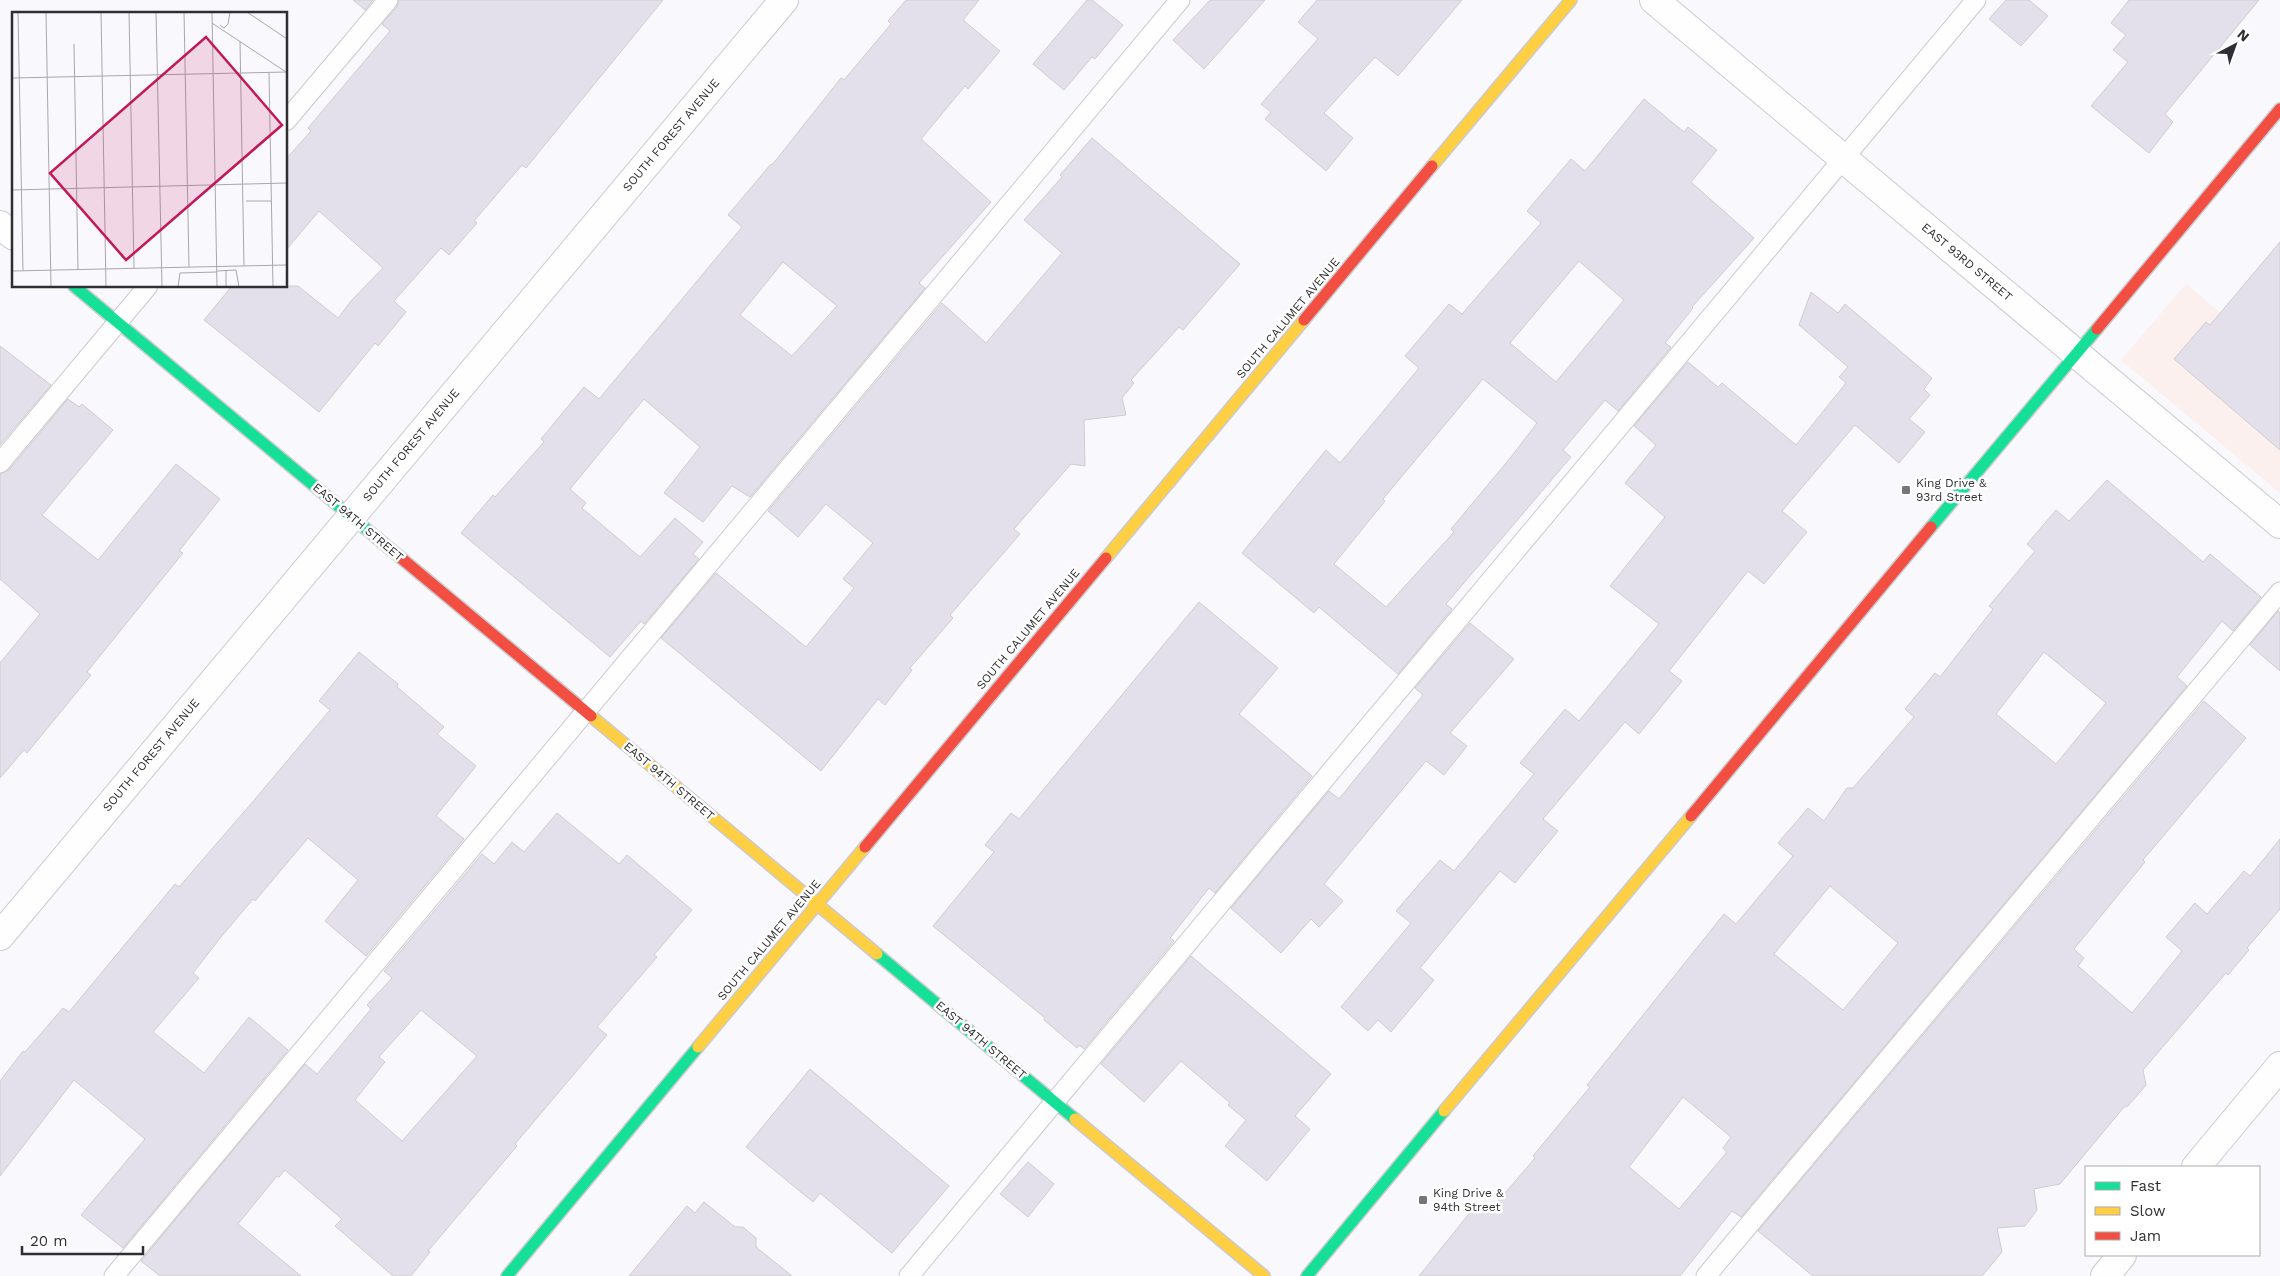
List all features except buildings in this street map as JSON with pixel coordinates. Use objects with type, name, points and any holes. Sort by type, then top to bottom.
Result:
[{"type":"street","name":"SOUTH FOREST AVENUE","points":[[0,936],[784,0]]},
{"type":"street","name":"SOUTH CALUMET AVENUE","points":[[507,1276],[1571,0]]},
{"type":"street","name":"EAST 93RD STREET","points":[[1654,0],[2280,524]]},
{"type":"street","points":[[1307,1276],[2280,109]]},
{"type":"street","points":[[0,225],[12,234]]},
{"type":"street","name":"EAST 94TH STREET","points":[[76,288],[1264,1276]]},
{"type":"street","points":[[2197,1166],[2280,1066]]},
{"type":"street","points":[[2105,1276],[2121,1256]]},
{"type":"lane","points":[[288,119],[388,0]]},
{"type":"lane","points":[[114,1276],[1180,0]]},
{"type":"lane","points":[[909,1276],[1976,0]]},
{"type":"lane","points":[[0,463],[146,288]]},
{"type":"lane","points":[[1706,1276],[2280,592]]},
{"type":"shaded area","points":[[2186,284],[2280,363],[2280,493],[2121,360]]},
{"type":"traffic: fast","points":[[76,288],[377,538]]},
{"type":"traffic: fast","points":[[1931,527],[2097,329]]},
{"type":"traffic: fast","points":[[877,954],[1075,1119]]},
{"type":"traffic: fast","points":[[507,1276],[698,1047]]},
{"type":"traffic: fast","points":[[1307,1276],[1444,1111]]},
{"type":"traffic: slow","points":[[1432,166],[1571,0]]},
{"type":"traffic: slow","points":[[1106,558],[1304,320]]},
{"type":"traffic: slow","points":[[591,716],[877,954]]},
{"type":"traffic: slow","points":[[1444,1111],[1691,816]]},
{"type":"traffic: slow","points":[[698,1047],[865,847]]},
{"type":"traffic: slow","points":[[1075,1119],[1264,1276]]},
{"type":"traffic: jam","points":[[2097,329],[2280,109]]},
{"type":"traffic: jam","points":[[1304,320],[1432,166]]},
{"type":"traffic: jam","points":[[1691,816],[1931,527]]},
{"type":"traffic: jam","points":[[377,538],[591,716]]},
{"type":"traffic: jam","points":[[865,847],[1106,558]]},
{"type":"place","name":"King Drive & 93rd Street","points":[[1906,490]]},
{"type":"place","name":"King Drive & 94th Street","points":[[1423,1200]]}]
